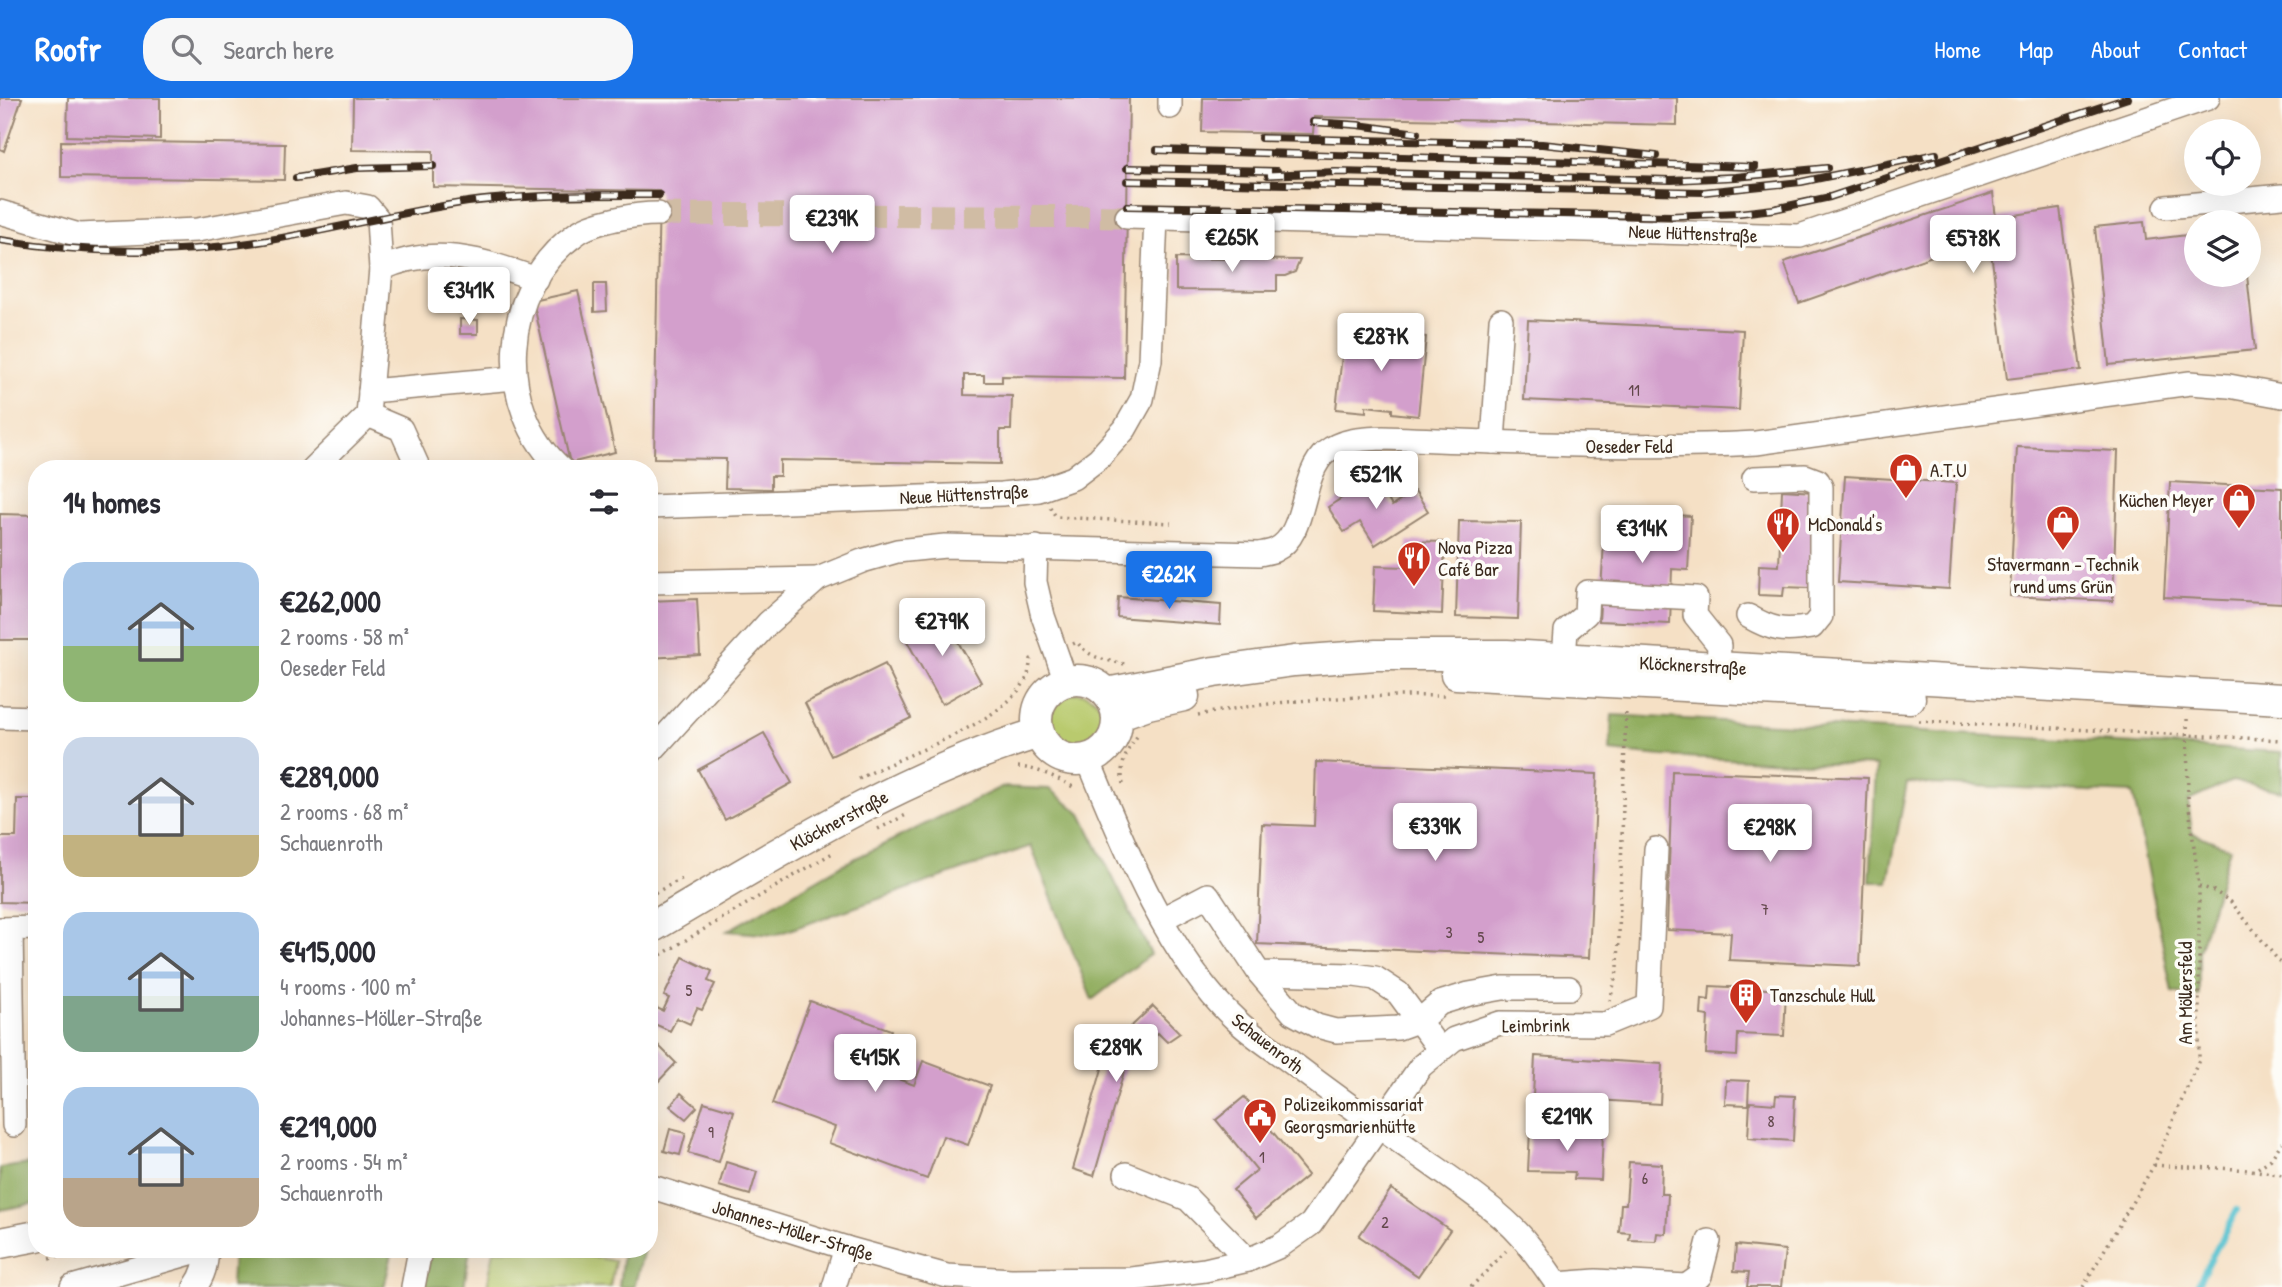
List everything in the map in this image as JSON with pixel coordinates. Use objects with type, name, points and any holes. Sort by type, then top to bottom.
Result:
[{"type":"main road","name":"Klöcknerstraße","points":[[1112,704],[1214,672],[1294,661],[1376,655],[1564,657],[2282,699]]},
{"type":"main road","points":[[1600,681],[1617,671],[1717,676],[1718,666]]},
{"type":"main road","name":"Klöcknerstraße","points":[[1112,704],[1350,676],[1453,674],[1600,681],[2187,725],[2282,719]]},
{"type":"main road","points":[[1066,681],[1091,682],[1112,704],[1115,734],[1100,754],[1088,759],[1076,760],[1053,752],[1039,733],[1039,707],[1054,687],[1066,681]]},
{"type":"main road","name":"Klöcknerstraße","points":[[658,924],[811,834],[911,782],[1009,742],[1039,733]]},
{"type":"main road","points":[[0,1243],[28,1238]]},
{"type":"street","name":"Neue Hüttenstraße","points":[[1127,218],[1800,236],[2208,98]]},
{"type":"street","points":[[2166,207],[2282,196]]},
{"type":"street","points":[[0,212],[79,234],[197,230],[346,203],[368,207],[378,219],[381,269],[368,415],[322,460]]},
{"type":"street","points":[[554,460],[535,438],[520,405],[513,365],[515,335],[523,302],[556,250],[578,232],[643,214],[658,214]]},
{"type":"street","name":"Neue Hüttenstraße","points":[[658,507],[1002,494],[1039,490],[1073,478],[1099,458],[1125,429],[1142,399],[1150,360],[1156,218]]},
{"type":"street","points":[[381,269],[420,256],[451,256],[501,266],[536,279]]},
{"type":"street","points":[[1493,442],[1501,320]]},
{"type":"street","points":[[370,391],[515,378]]},
{"type":"street","name":"Oeseder Feld","points":[[818,579],[862,561],[897,551],[945,547],[1259,554],[1276,550],[1287,540],[1296,525],[1316,465],[1326,452],[1357,439],[1589,447],[1756,443],[2190,383],[2229,386],[2282,396]]},
{"type":"street","points":[[368,415],[401,429],[415,460]]},
{"type":"street","points":[[1748,616],[1768,628],[1798,629],[1812,627],[1821,616],[1821,487],[1818,481],[1805,476],[1754,478]]},
{"type":"street","points":[[1036,547],[1035,582],[1043,616],[1066,681]]},
{"type":"street","points":[[658,582],[818,579]]},
{"type":"street","points":[[658,744],[768,623],[818,579]]},
{"type":"street","points":[[1564,657],[1566,631],[1586,614],[1587,592],[1696,598],[1695,615],[1719,645],[1718,666]]},
{"type":"street","points":[[0,717],[28,718]]},
{"type":"street","name":"Schauenroth","points":[[1088,759],[1140,879],[1162,919],[1208,989],[1236,1021],[1449,1177],[1521,1236],[1558,1285]]},
{"type":"street","name":"Leimbrink","points":[[1378,1127],[1421,1066],[1454,1040],[1500,1023],[1605,1024],[1649,1006],[1656,849]]},
{"type":"street","points":[[1162,919],[1208,895],[1259,973],[1293,1013],[1317,1026],[1336,1031],[1398,1028],[1420,1020],[1440,1003],[1469,994],[1503,988],[1569,988]]},
{"type":"street","points":[[14,1125],[6,929],[28,928]]},
{"type":"street","points":[[1259,973],[1375,978],[1398,993],[1440,1050]]},
{"type":"street","name":"Johannes-Möller-Straße","points":[[658,1189],[947,1282],[1132,1279],[1205,1270],[1248,1260],[1280,1246],[1311,1224],[1378,1127]]},
{"type":"street","points":[[1126,1174],[1188,1199],[1248,1260]]},
{"type":"street","points":[[1558,1285],[1596,1281],[1686,1286],[1700,1276],[1709,1241]]},
{"type":"street","points":[[834,1287],[846,1248]]},
{"type":"street","points":[[72,1287],[173,1258]]},
{"type":"street","points":[[195,1287],[202,1278],[206,1258]]},
{"type":"street","points":[[413,1287],[418,1258]]},
{"type":"path","points":[[1039,490],[1056,517],[1171,523]]},
{"type":"path","points":[[1189,717],[1301,699],[1374,695],[1446,696]]},
{"type":"path","points":[[1605,1024],[1618,967],[1626,703]]},
{"type":"path","points":[[1914,720],[2187,725],[2282,740]]},
{"type":"path","name":"Am Möllersfeld","points":[[2083,1287],[2154,1165],[2199,1060],[2199,886],[2188,800],[2187,725]]},
{"type":"path","points":[[1121,773],[1132,742],[1143,730]]},
{"type":"path","points":[[1017,767],[1026,767],[1076,789]]},
{"type":"path","points":[[869,834],[915,811]]},
{"type":"path","points":[[658,957],[845,846]]},
{"type":"path","points":[[2199,886],[2214,891],[2231,902],[2282,965]]},
{"type":"path","points":[[2256,1169],[2271,1159],[2282,1142]]},
{"type":"path","points":[[2154,1165],[2191,1169],[2256,1169],[2282,1175]]},
{"type":"path","points":[[1471,1287],[1521,1236]]},
{"type":"green space","points":[[1077,693],[1096,701],[1104,720],[1096,739],[1077,747],[1058,739],[1050,720],[1058,701]]},
{"type":"green space","points":[[1612,715],[2282,752],[2282,791],[2232,781],[2188,801],[2192,833],[2230,848],[2199,951],[2199,996],[2172,992],[2133,793],[1907,783],[1888,882],[1870,882],[1876,766],[1610,751]]},
{"type":"green space","points":[[1001,787],[1050,789],[1081,814],[1151,954],[1092,1000],[1031,846],[775,935],[727,931],[844,864]]},
{"type":"green space","points":[[28,1164],[28,1205],[0,1210],[0,1168]]},
{"type":"green space","points":[[233,1258],[391,1258],[384,1287],[231,1287]]},
{"type":"green space","points":[[430,1258],[469,1258],[464,1287],[422,1287]]},
{"type":"green space","points":[[492,1258],[599,1258],[615,1261],[610,1287],[487,1287]]},
{"type":"green space","points":[[622,1258],[642,1258],[634,1287],[619,1287]]},
{"type":"building","points":[[0,98],[22,98],[4,151],[0,149]]},
{"type":"building","points":[[68,98],[160,98],[160,139],[67,136]]},
{"type":"building","points":[[353,98],[1129,98],[1124,378],[1002,376],[1002,382],[984,382],[984,375],[964,375],[964,395],[1012,396],[1011,430],[1000,430],[1000,464],[780,460],[780,476],[771,476],[771,489],[725,488],[726,459],[654,458],[659,191],[433,187],[433,151],[352,150]]},
{"type":"building","points":[[1203,98],[1677,98],[1677,125],[1314,117],[1313,134],[1202,132]]},
{"type":"building","points":[[61,141],[285,144],[284,180],[61,177]]},
{"type":"building","points":[[1993,193],[1996,218],[2060,208],[2081,370],[2007,379],[1989,236],[1799,303],[1784,262]]},
{"type":"building","points":[[2144,222],[2146,240],[2184,235],[2184,287],[2248,287],[2255,350],[2109,365],[2095,227]]},
{"type":"building","points":[[1176,258],[1300,260],[1295,272],[1277,276],[1277,291],[1176,290]]},
{"type":"building","points":[[594,284],[606,284],[607,311],[594,312]]},
{"type":"building","points":[[578,291],[615,452],[582,460],[569,460],[533,301]]},
{"type":"building","points":[[460,319],[478,320],[478,334],[460,334]]},
{"type":"building","points":[[1528,320],[1743,330],[1739,410],[1524,400]]},
{"type":"building","points":[[1345,329],[1375,332],[1375,338],[1397,340],[1398,334],[1426,337],[1418,416],[1366,406],[1366,412],[1336,409]]},
{"type":"building","points":[[2017,447],[2118,451],[2113,601],[2010,596]]},
{"type":"building","points":[[1845,476],[1956,483],[1949,589],[1838,582]]},
{"type":"building","points":[[1374,477],[1392,506],[1415,491],[1428,511],[1375,545],[1360,522],[1344,532],[1328,507]]},
{"type":"building","points":[[2170,482],[2282,488],[2282,603],[2164,597]]},
{"type":"building","points":[[1782,490],[1815,492],[1810,588],[1784,587],[1783,596],[1758,595],[1759,565],[1779,566]]},
{"type":"building","points":[[1606,511],[1691,516],[1688,570],[1672,569],[1670,624],[1599,621]]},
{"type":"building","points":[[0,514],[28,515],[28,640],[0,640]]},
{"type":"building","points":[[1459,521],[1521,522],[1518,619],[1456,617]]},
{"type":"building","points":[[1408,541],[1445,542],[1442,614],[1373,611],[1375,566],[1407,567]]},
{"type":"building","points":[[1118,597],[1221,605],[1220,625],[1117,617]]},
{"type":"building","points":[[697,599],[700,655],[658,657],[658,601]]},
{"type":"building","points":[[941,612],[981,682],[942,704],[903,634]]},
{"type":"building","points":[[885,664],[911,718],[831,756],[805,703]]},
{"type":"building","points":[[764,733],[792,783],[725,820],[698,770]]},
{"type":"building","points":[[1316,762],[1597,774],[1589,958],[1257,944],[1262,824],[1314,826]]},
{"type":"building","points":[[1672,771],[1868,778],[1860,966],[1729,960],[1731,933],[1667,930]]},
{"type":"building","points":[[17,799],[28,799],[28,903],[0,902],[0,837],[16,837]]},
{"type":"building","points":[[683,957],[712,971],[708,981],[715,984],[702,1010],[697,1008],[690,1024],[677,1018],[670,1031],[658,1026],[658,1008],[663,1011],[669,998],[664,996]]},
{"type":"building","name":"Tanzschule Hull","points":[[1710,986],[1786,990],[1784,1036],[1738,1034],[1737,1056],[1706,1054],[1708,1016],[1701,1015],[1702,999],[1709,1000]]},
{"type":"building","points":[[810,1001],[891,1030],[876,1071],[914,1085],[923,1061],[990,1086],[968,1145],[943,1136],[927,1179],[829,1143],[835,1127],[772,1104]]},
{"type":"building","points":[[1153,1006],[1180,1033],[1167,1042],[1158,1033],[1127,1061],[1094,1176],[1073,1169],[1108,1048]]},
{"type":"building","points":[[658,1045],[676,1063],[658,1082]]},
{"type":"building","points":[[1535,1056],[1662,1064],[1660,1104],[1533,1096]]},
{"type":"building","points":[[1726,1080],[1749,1081],[1748,1105],[1725,1104]]},
{"type":"building","points":[[681,1093],[697,1107],[686,1119],[670,1106]]},
{"type":"building","points":[[1776,1095],[1795,1096],[1793,1141],[1748,1138],[1750,1102],[1775,1104]]},
{"type":"building","name":"Polizeikommissariat Georgsmarienhütte","points":[[1244,1097],[1308,1175],[1256,1218],[1233,1190],[1257,1170],[1216,1120]]},
{"type":"building","points":[[704,1102],[734,1111],[719,1162],[688,1153]]},
{"type":"building","points":[[670,1129],[686,1133],[680,1155],[664,1151]]},
{"type":"building","points":[[1530,1130],[1603,1133],[1601,1180],[1574,1179],[1575,1172],[1528,1171]]},
{"type":"building","points":[[726,1162],[757,1172],[750,1195],[719,1186]]},
{"type":"building","points":[[1629,1162],[1662,1164],[1661,1194],[1668,1194],[1666,1234],[1657,1233],[1656,1241],[1629,1240],[1630,1233],[1619,1232],[1621,1204],[1626,1204]]},
{"type":"building","points":[[1391,1189],[1450,1230],[1418,1276],[1359,1236]]},
{"type":"building","points":[[1736,1245],[1785,1250],[1781,1287],[1747,1287],[1749,1272],[1734,1271]]},
{"type":"waterway","points":[[2196,1287],[2237,1210]]},
{"type":"tunnel","points":[[658,214],[1127,217]]},
{"type":"railway","points":[[1127,206],[1671,216],[1739,213],[1774,209],[1830,197],[2128,98]]},
{"type":"railway","points":[[1313,122],[1417,133]]},
{"type":"railway","points":[[1261,138],[1542,144],[1656,156]]},
{"type":"railway","points":[[1157,150],[1755,167]]},
{"type":"railway","points":[[1127,181],[1704,192],[1801,182],[1936,154]]},
{"type":"railway","points":[[296,178],[357,168],[433,166]]},
{"type":"railway","points":[[1127,168],[1277,171]]},
{"type":"railway","points":[[1268,175],[1336,172],[1671,180],[1827,168]]},
{"type":"railway","points":[[0,240],[99,250],[198,249],[290,237],[492,199],[659,195]]},
{"type":"place","name":"A.T.U","points":[[1906,500]]},
{"type":"place","name":"Küchen Meyer","points":[[2239,530]]},
{"type":"place","name":"Stavermann - Technik rund ums Grün","points":[[2063,552]]},
{"type":"place","name":"McDonald's","points":[[1783,554]]},
{"type":"place","name":"Nova Pizza Café Bar","points":[[1414,588]]},
{"type":"place","name":"Tanzschule Hull","points":[[1746,1025]]},
{"type":"place","name":"Polizeikommissariat Georgsmarienhütte","points":[[1260,1145]]}]
